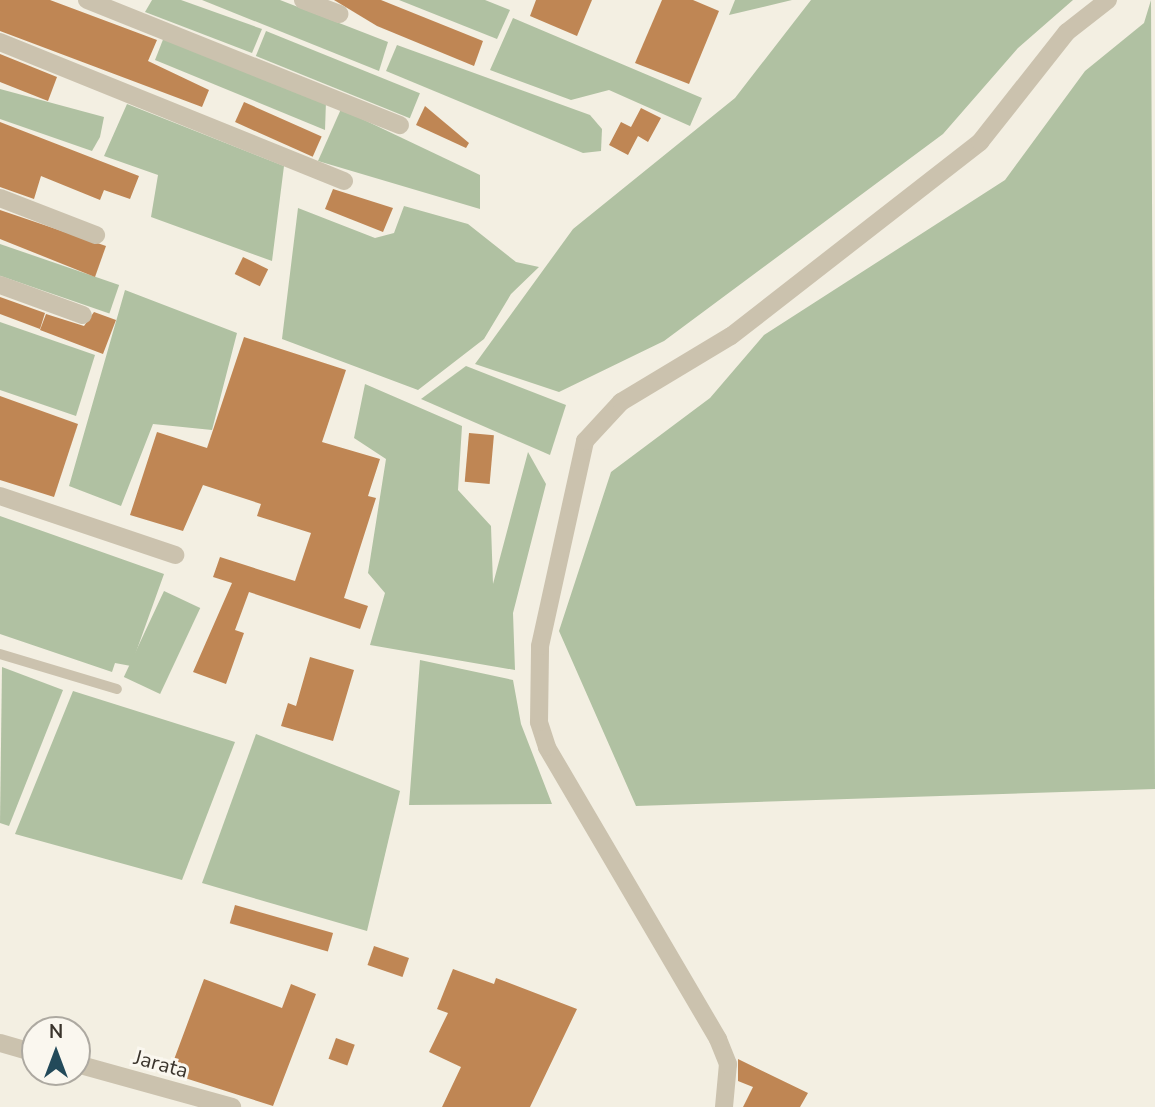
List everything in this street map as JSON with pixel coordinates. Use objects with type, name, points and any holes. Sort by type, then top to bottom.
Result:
[{"type":"street","points":[[87,0],[400,125]]},
{"type":"street","points":[[303,0],[339,15]]},
{"type":"street","points":[[724,1107],[728,1064],[718,1039],[547,747],[539,722],[540,646],[585,441],[621,402],[732,336],[980,142],[1067,32],[1108,0]]},
{"type":"street","points":[[0,42],[344,181]]},
{"type":"street","points":[[0,198],[96,235]]},
{"type":"street","points":[[0,285],[83,315]]},
{"type":"street","points":[[0,496],[175,555]]},
{"type":"street","points":[[0,1043],[21,1049]]},
{"type":"street","name":"Jarata","points":[[91,1068],[232,1107]]},
{"type":"lane","points":[[0,654],[117,689]]},
{"type":"green space","points":[[152,0],[181,0],[262,29],[252,53],[145,12]]},
{"type":"green space","points":[[202,0],[280,0],[388,42],[379,71]]},
{"type":"green space","points":[[399,0],[485,0],[510,10],[497,39]]},
{"type":"green space","points":[[735,0],[792,0],[729,15]]},
{"type":"green space","points":[[811,0],[1073,0],[1018,48],[943,134],[664,341],[559,392],[475,364],[573,229],[735,98]]},
{"type":"green space","points":[[1151,0],[1155,789],[636,806],[559,631],[611,472],[710,398],[764,335],[1005,180],[1085,71],[1144,23]]},
{"type":"green space","points":[[513,18],[702,98],[690,126],[609,90],[571,100],[490,70]]},
{"type":"green space","points":[[266,31],[420,93],[410,118],[256,56]]},
{"type":"green space","points":[[164,37],[326,101],[325,130],[155,60]]},
{"type":"green space","points":[[397,45],[590,115],[602,129],[601,151],[583,153],[386,71]]},
{"type":"green space","points":[[0,89],[104,117],[100,137],[92,151],[0,119]]},
{"type":"green space","points":[[127,104],[284,166],[272,261],[151,217],[158,175],[104,156]]},
{"type":"green space","points":[[341,109],[480,175],[480,209],[318,161]]},
{"type":"green space","points":[[404,206],[468,224],[516,262],[539,267],[511,294],[484,339],[418,390],[282,339],[298,208],[375,238],[394,233]]},
{"type":"green space","points":[[0,244],[119,285],[109,313],[0,276]]},
{"type":"green space","points":[[125,290],[237,333],[212,430],[153,424],[121,506],[69,486]]},
{"type":"green space","points":[[0,322],[95,355],[76,416],[0,390]]},
{"type":"green space","points":[[466,366],[566,405],[550,455],[421,399]]},
{"type":"green space","points":[[365,384],[462,426],[458,490],[491,526],[493,584],[528,452],[546,484],[513,613],[515,670],[370,645],[385,593],[368,573],[386,459],[354,438]]},
{"type":"green space","points":[[0,516],[164,574],[131,666],[115,663],[112,672],[0,634]]},
{"type":"green space","points":[[164,591],[200,608],[160,694],[124,677]]},
{"type":"green space","points":[[420,660],[513,680],[521,724],[552,804],[409,805]]},
{"type":"green space","points":[[2,667],[63,690],[9,826],[0,823]]},
{"type":"green space","points":[[73,691],[235,742],[182,880],[15,834]]},
{"type":"green space","points":[[256,734],[400,791],[367,931],[202,883]]},
{"type":"building","points":[[0,0],[50,0],[157,40],[148,61],[209,90],[202,107],[0,31]]},
{"type":"building","points":[[334,0],[381,0],[483,41],[474,66],[377,26]]},
{"type":"building","points":[[536,0],[592,0],[577,36],[530,16]]},
{"type":"building","points":[[662,0],[693,0],[719,11],[689,84],[635,63]]},
{"type":"building","points":[[0,54],[57,77],[48,101],[0,82]]},
{"type":"building","points":[[244,102],[322,137],[313,157],[235,122]]},
{"type":"building","points":[[425,106],[469,143],[466,148],[416,125]]},
{"type":"building","points":[[641,108],[661,118],[648,142],[638,136],[628,155],[609,145],[621,122],[631,127]]},
{"type":"building","points":[[0,122],[139,176],[130,199],[104,190],[100,200],[41,176],[34,199],[0,187]]},
{"type":"building","points":[[333,189],[393,208],[383,232],[325,209]]},
{"type":"building","points":[[0,210],[106,246],[95,277],[0,239]]},
{"type":"building","points":[[243,257],[268,269],[260,286],[235,274]]},
{"type":"building","points":[[0,297],[45,313],[40,329],[0,314]]},
{"type":"building","points":[[94,312],[116,320],[103,354],[40,330],[46,314],[84,326]]},
{"type":"building","points":[[244,337],[346,370],[322,442],[380,459],[368,496],[376,498],[344,598],[368,606],[360,629],[249,592],[235,630],[244,633],[226,684],[193,672],[232,583],[213,577],[220,557],[295,581],[311,533],[257,516],[261,504],[203,485],[183,531],[130,515],[157,432],[207,448]]},
{"type":"building","points":[[0,396],[78,424],[54,497],[0,480]]},
{"type":"building","points":[[469,433],[494,435],[490,484],[465,482]]},
{"type":"building","points":[[310,657],[354,670],[333,741],[281,726],[288,703],[296,706]]},
{"type":"building","points":[[235,905],[333,933],[328,951],[230,923]]},
{"type":"building","points":[[374,946],[409,958],[402,977],[367,965]]},
{"type":"building","points":[[453,969],[494,984],[496,978],[577,1009],[530,1107],[442,1107],[461,1067],[429,1052],[448,1013],[437,1009]]},
{"type":"building","points":[[204,979],[282,1008],[291,984],[316,994],[273,1106],[169,1073]]},
{"type":"building","points":[[336,1038],[355,1045],[347,1066],[328,1059]]},
{"type":"building","points":[[738,1059],[808,1093],[800,1107],[743,1107],[753,1087],[738,1081]]}]
